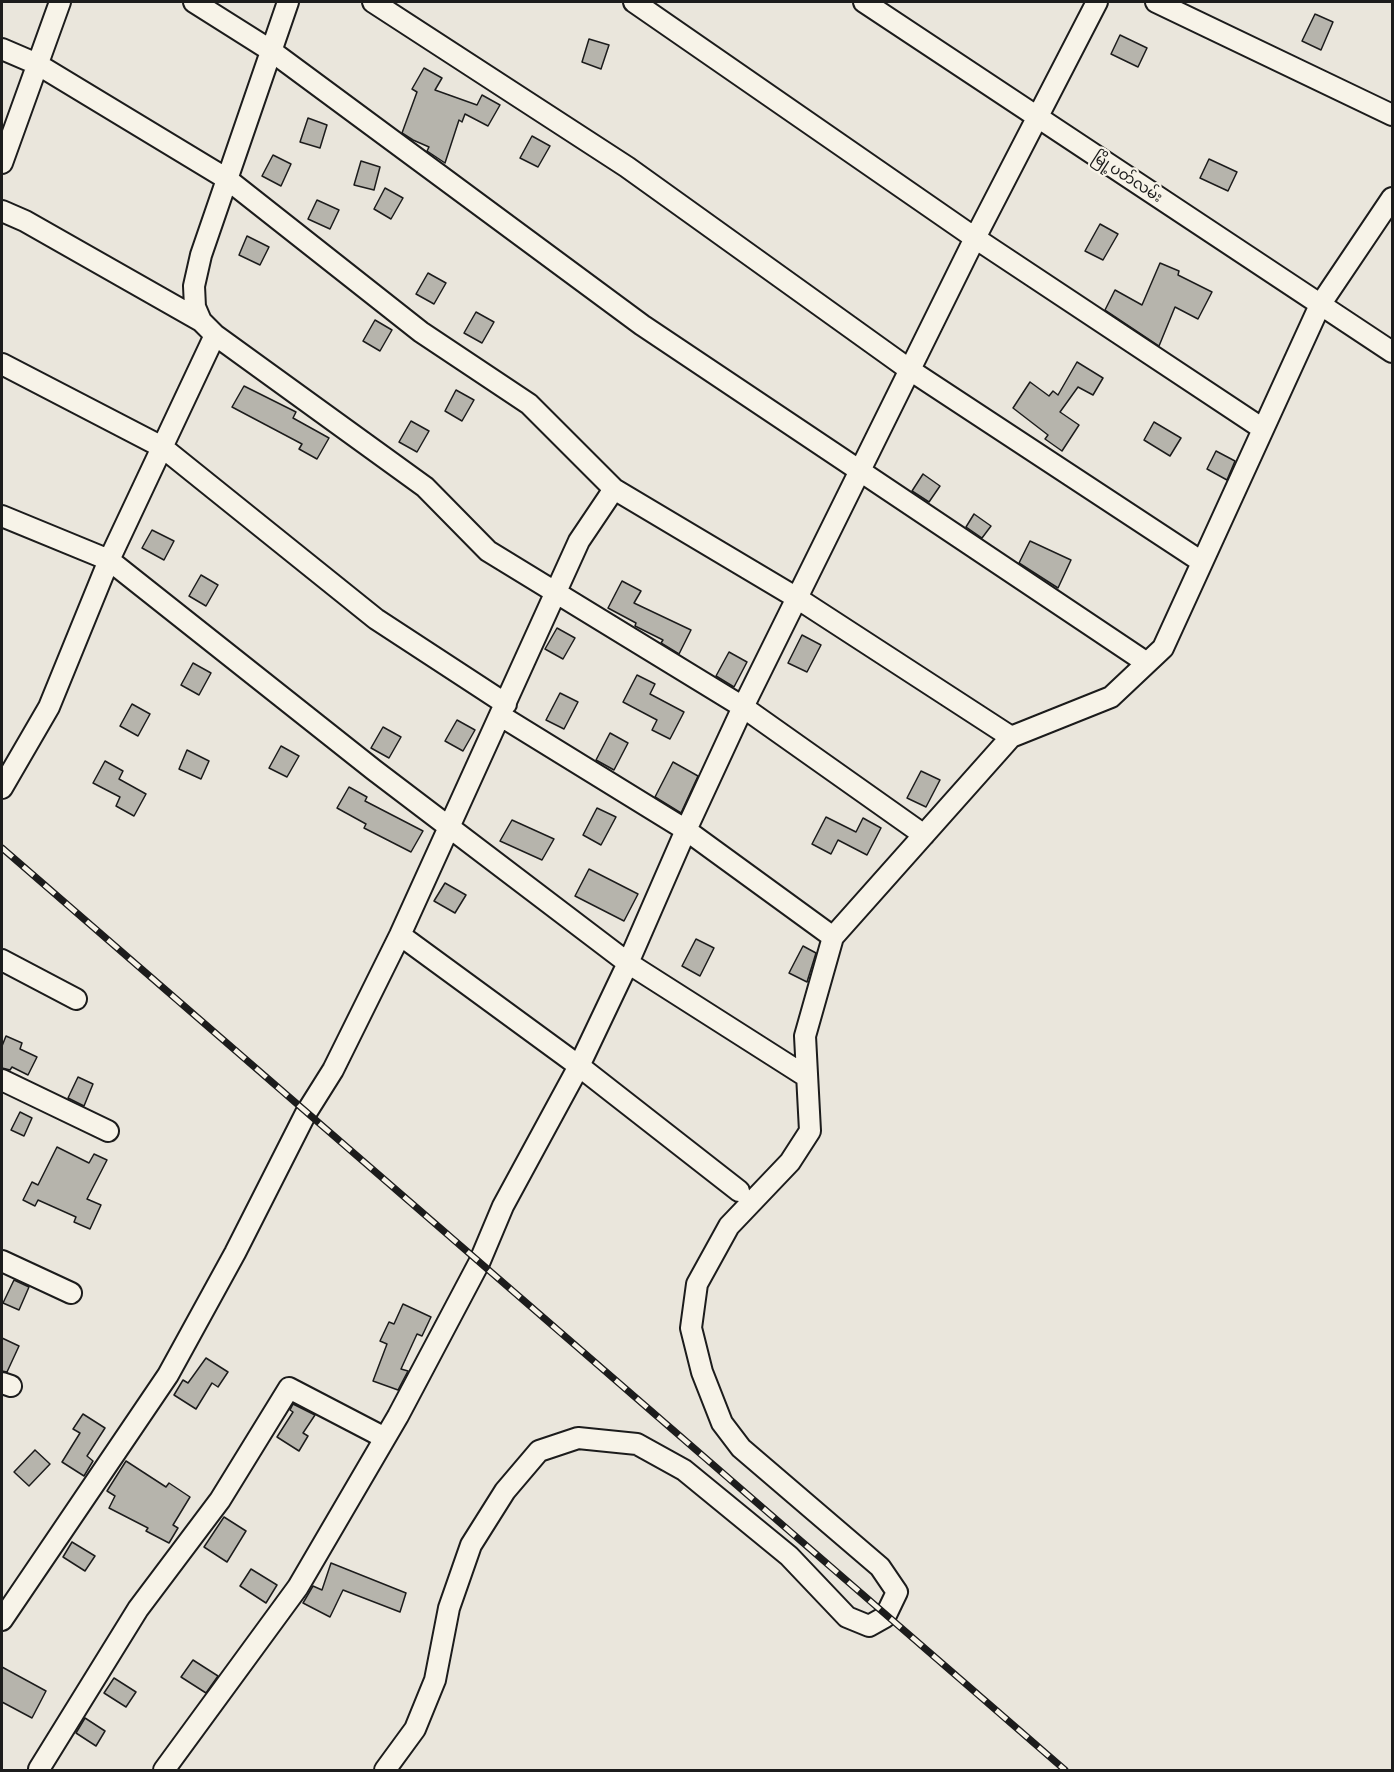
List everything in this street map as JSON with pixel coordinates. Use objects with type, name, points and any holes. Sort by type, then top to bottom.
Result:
[{"type":"street","points":[[2,163],[60,2]]},
{"type":"street","points":[[194,2],[270,50],[642,325],[1147,663]]},
{"type":"street","points":[[201,321],[195,307],[194,286],[201,255],[288,2]]},
{"type":"street","points":[[373,2],[627,167],[910,370],[1202,562]]},
{"type":"street","points":[[634,2],[975,238],[1263,429]]},
{"type":"street","points":[[164,1770],[298,1587],[385,1438],[479,1263],[503,1206],[579,1066],[628,963],[743,707],[975,238],[1096,2]]},
{"type":"street","points":[[1156,2],[1392,115]]},
{"type":"street","name":"မြို့ပတ်လမ်း","points":[[874,4],[1038,118],[1392,352]]},
{"type":"street","points":[[2,49],[37,64],[227,179],[421,332],[529,404],[614,489],[797,598],[1011,737]]},
{"type":"street","points":[[385,1770],[415,1729],[435,1680],[449,1608],[471,1545],[505,1491],[539,1451],[578,1438],[637,1444],[684,1470],[789,1556],[847,1617],[869,1626],[885,1617],[897,1592],[880,1567],[741,1448],[722,1423],[702,1372],[691,1328],[697,1284],[729,1226],[790,1162],[810,1131],[805,1036],[833,938],[1011,737],[1111,697],[1163,648],[1320,304],[1392,198]]},
{"type":"street","points":[[2,211],[25,221],[201,321],[215,335],[425,487],[488,551],[743,707],[924,835]]},
{"type":"street","points":[[2,788],[49,706],[109,560],[215,335]]},
{"type":"street","points":[[2,364],[162,447],[376,619],[504,710],[686,830],[833,938]]},
{"type":"street","points":[[2,1620],[168,1375],[235,1253],[306,1113],[333,1070],[400,935],[451,829],[579,541],[614,489]]},
{"type":"street","points":[[2,516],[109,560],[451,829],[628,963],[807,1077]]},
{"type":"street","points":[[400,935],[579,1066],[739,1191]]},
{"type":"street","points":[[2,960],[76,999]]},
{"type":"street","points":[[2,1080],[108,1131]]},
{"type":"street","points":[[2,1261],[71,1293]]},
{"type":"street","points":[[39,1769],[138,1609],[220,1500],[289,1388],[385,1438]]},
{"type":"building","points":[[1315,14],[1333,22],[1321,50],[1302,41]]},
{"type":"building","points":[[1120,35],[1147,48],[1138,67],[1111,54]]},
{"type":"building","points":[[589,39],[609,45],[601,69],[582,62]]},
{"type":"building","points":[[424,68],[442,78],[435,90],[477,105],[482,95],[500,105],[488,126],[465,114],[462,122],[459,120],[445,163],[427,151],[429,147],[402,133],[417,92],[412,89]]},
{"type":"building","points":[[308,118],[327,125],[320,148],[300,142]]},
{"type":"building","points":[[532,136],[550,146],[538,167],[520,158]]},
{"type":"building","points":[[273,155],[291,164],[281,186],[262,176]]},
{"type":"building","points":[[1209,159],[1237,172],[1228,191],[1200,178]]},
{"type":"building","points":[[361,161],[380,167],[374,190],[354,185]]},
{"type":"building","points":[[385,188],[403,198],[391,219],[374,209]]},
{"type":"building","points":[[317,200],[339,210],[330,229],[308,219]]},
{"type":"building","points":[[1100,224],[1118,234],[1103,260],[1085,251]]},
{"type":"building","points":[[247,236],[269,247],[260,265],[239,255]]},
{"type":"building","points":[[1160,263],[1179,271],[1178,275],[1212,292],[1198,319],[1175,307],[1159,346],[1105,310],[1115,290],[1142,305]]},
{"type":"building","points":[[428,273],[446,283],[434,304],[416,294]]},
{"type":"building","points":[[476,312],[494,322],[482,343],[464,333]]},
{"type":"building","points":[[375,320],[392,330],[380,351],[363,341]]},
{"type":"building","points":[[1077,362],[1103,378],[1093,395],[1078,387],[1060,412],[1079,425],[1062,451],[1045,439],[1048,435],[1013,408],[1030,382],[1049,396],[1053,391],[1058,395]]},
{"type":"building","points":[[244,386],[296,412],[293,418],[329,438],[317,459],[299,449],[302,444],[232,407]]},
{"type":"building","points":[[456,390],[474,400],[462,421],[445,411]]},
{"type":"building","points":[[411,421],[429,431],[417,452],[399,442]]},
{"type":"building","points":[[1154,422],[1181,438],[1170,456],[1144,440]]},
{"type":"building","points":[[1216,451],[1235,461],[1227,480],[1207,469]]},
{"type":"building","points":[[923,474],[940,486],[929,502],[912,491]]},
{"type":"building","points":[[974,514],[991,526],[982,538],[966,527]]},
{"type":"building","points":[[152,530],[174,541],[164,560],[142,548]]},
{"type":"building","points":[[1030,541],[1071,560],[1058,588],[1019,563]]},
{"type":"building","points":[[201,575],[218,585],[206,606],[189,596]]},
{"type":"building","points":[[622,581],[641,591],[634,603],[691,630],[679,654],[661,643],[663,640],[635,626],[636,623],[608,608]]},
{"type":"building","points":[[557,628],[575,638],[563,659],[545,649]]},
{"type":"building","points":[[802,635],[821,645],[807,672],[788,663]]},
{"type":"building","points":[[729,652],[747,662],[734,687],[716,676]]},
{"type":"building","points":[[193,663],[211,673],[199,695],[181,685]]},
{"type":"building","points":[[637,675],[655,684],[650,694],[684,712],[670,739],[652,730],[657,720],[623,702]]},
{"type":"building","points":[[560,693],[578,702],[564,729],[546,720]]},
{"type":"building","points":[[132,704],[150,714],[138,736],[120,726]]},
{"type":"building","points":[[457,720],[475,730],[463,751],[445,741]]},
{"type":"building","points":[[383,727],[401,737],[389,758],[371,748]]},
{"type":"building","points":[[610,733],[628,743],[614,770],[596,760]]},
{"type":"building","points":[[281,746],[299,756],[287,777],[269,768]]},
{"type":"building","points":[[187,750],[209,761],[201,779],[179,769]]},
{"type":"building","points":[[105,761],[123,771],[119,779],[146,794],[134,816],[116,806],[120,797],[93,783]]},
{"type":"building","points":[[673,762],[698,776],[681,813],[655,797]]},
{"type":"building","points":[[921,771],[940,780],[926,807],[907,798]]},
{"type":"building","points":[[349,787],[367,797],[365,801],[423,831],[411,852],[364,828],[366,824],[337,808]]},
{"type":"building","points":[[597,808],[616,817],[601,845],[583,835]]},
{"type":"building","points":[[826,817],[856,832],[863,818],[881,828],[867,855],[838,840],[831,854],[812,844]]},
{"type":"building","points":[[512,820],[554,839],[542,860],[500,841]]},
{"type":"building","points":[[589,869],[638,894],[624,921],[575,896]]},
{"type":"building","points":[[445,883],[466,895],[455,913],[434,901]]},
{"type":"building","points":[[696,939],[714,948],[700,976],[682,966]]},
{"type":"building","points":[[803,946],[816,953],[807,982],[789,973]]},
{"type":"building","points":[[6,1036],[22,1043],[20,1049],[37,1057],[28,1075],[12,1067],[10,1070],[2,1068],[2,1046]]},
{"type":"building","points":[[78,1077],[93,1084],[84,1106],[68,1098]]},
{"type":"building","points":[[20,1112],[32,1118],[24,1136],[11,1130]]},
{"type":"building","points":[[57,1147],[89,1163],[94,1154],[107,1160],[87,1199],[101,1205],[90,1229],[74,1222],[76,1217],[38,1200],[35,1206],[23,1200],[32,1182],[38,1185]]},
{"type":"building","points":[[14,1280],[29,1287],[19,1310],[3,1303]]},
{"type":"building","points":[[403,1304],[431,1317],[422,1336],[417,1334],[401,1369],[408,1371],[398,1390],[373,1381],[387,1344],[380,1341],[389,1322],[394,1324]]},
{"type":"building","points":[[2,1338],[19,1346],[7,1372],[2,1371]]},
{"type":"building","points":[[206,1358],[228,1372],[218,1387],[212,1383],[196,1409],[174,1395],[183,1380],[188,1383]]},
{"type":"building","points":[[293,1404],[315,1415],[303,1433],[308,1436],[299,1451],[277,1437],[293,1412],[290,1410]]},
{"type":"building","points":[[83,1414],[105,1428],[87,1456],[93,1461],[84,1476],[62,1462],[80,1433],[73,1429]]},
{"type":"building","points":[[35,1450],[50,1464],[29,1486],[14,1472]]},
{"type":"building","points":[[126,1461],[166,1487],[169,1483],[190,1497],[173,1525],[178,1528],[169,1543],[146,1531],[148,1528],[109,1508],[115,1496],[107,1491]]},
{"type":"building","points":[[224,1517],[246,1531],[227,1562],[204,1547]]},
{"type":"building","points":[[72,1542],[95,1556],[85,1571],[63,1557]]},
{"type":"building","points":[[331,1563],[406,1593],[400,1612],[343,1590],[330,1617],[303,1603],[313,1586],[322,1590]]},
{"type":"building","points":[[251,1569],[277,1585],[266,1603],[240,1586]]},
{"type":"building","points":[[193,1660],[218,1676],[206,1693],[181,1677]]},
{"type":"building","points":[[2,1667],[46,1691],[32,1718],[2,1702]]},
{"type":"building","points":[[114,1678],[136,1692],[126,1707],[104,1693]]},
{"type":"building","points":[[85,1718],[105,1731],[96,1746],[76,1733]]},
{"type":"railway","points":[[2,848],[1065,1770]]}]
